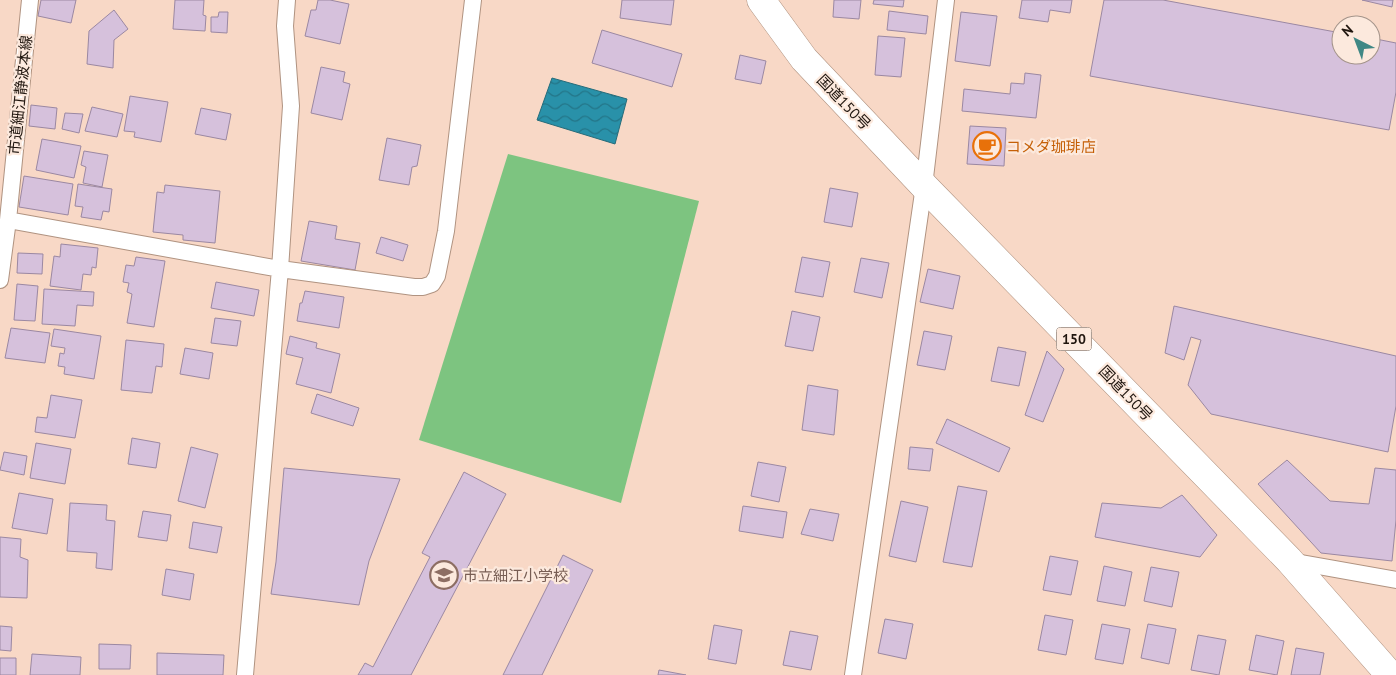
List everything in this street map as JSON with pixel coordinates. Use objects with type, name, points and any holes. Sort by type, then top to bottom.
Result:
[{"type":"highway","name":"国道150号","points":[[761,0],[804,59],[924,186],[1289,560],[1390,675]]},
{"type":"street","name":"市道細江静波本線","points":[[0,280],[8,220],[30,0]]},
{"type":"street","points":[[245,675],[280,269],[291,106],[285,26],[287,0]]},
{"type":"street","points":[[8,220],[280,269],[423,287],[435,281],[446,231],[474,0]]},
{"type":"street","points":[[853,675],[924,186],[946,0]]},
{"type":"street","points":[[1289,560],[1396,580]]},
{"type":"green space","points":[[508,154],[699,201],[621,503],[419,440]]},
{"type":"water","points":[[552,78],[627,99],[615,144],[537,120]]},
{"type":"building","points":[[41,0],[76,0],[71,23],[38,16]]},
{"type":"building","points":[[175,0],[204,0],[205,31],[173,29]]},
{"type":"building","points":[[318,0],[330,0],[349,4],[340,44],[305,36],[311,10],[316,10]]},
{"type":"building","points":[[622,0],[674,0],[671,25],[620,18]]},
{"type":"building","points":[[834,0],[861,0],[859,19],[833,17]]},
{"type":"building","points":[[874,0],[904,0],[903,7],[873,4]]},
{"type":"building","points":[[1022,0],[1072,0],[1070,13],[1050,10],[1048,22],[1019,18]]},
{"type":"building","points":[[1104,0],[1163,0],[1331,31],[1331,65],[1381,65],[1381,40],[1396,43],[1396,92],[1389,130],[1090,76]]},
{"type":"building","points":[[1362,0],[1393,0],[1392,7]]},
{"type":"building","points":[[114,10],[128,29],[114,40],[113,68],[87,64],[89,31]]},
{"type":"building","points":[[889,11],[928,16],[926,34],[887,30]]},
{"type":"building","points":[[219,12],[228,12],[227,33],[211,32],[211,17],[218,17]]},
{"type":"building","points":[[961,12],[997,16],[990,66],[955,61]]},
{"type":"building","points":[[602,30],[682,54],[672,87],[592,63]]},
{"type":"building","points":[[878,36],[905,38],[901,77],[875,75]]},
{"type":"building","points":[[740,55],[766,61],[761,84],[735,79]]},
{"type":"building","points":[[321,67],[345,72],[343,82],[350,84],[342,120],[311,113]]},
{"type":"building","points":[[1025,73],[1041,75],[1036,118],[962,111],[964,89],[1010,94],[1011,83],[1024,84]]},
{"type":"building","points":[[130,96],[168,102],[161,142],[134,137],[135,132],[124,131]]},
{"type":"building","points":[[31,105],[57,108],[55,129],[29,126]]},
{"type":"building","points":[[92,107],[123,114],[117,137],[85,131]]},
{"type":"building","points":[[201,108],[231,114],[226,140],[195,134]]},
{"type":"building","points":[[65,113],[83,114],[79,133],[62,129]]},
{"type":"building","points":[[970,126],[1006,128],[1004,166],[967,164]]},
{"type":"building","points":[[387,138],[421,145],[417,166],[412,167],[409,185],[379,180]]},
{"type":"building","points":[[42,139],[81,146],[74,178],[36,170]]},
{"type":"building","points":[[84,151],[108,155],[102,187],[83,183],[86,167],[81,165]]},
{"type":"building","points":[[24,176],[73,184],[68,215],[19,207]]},
{"type":"building","points":[[78,184],[112,189],[109,212],[103,211],[101,220],[81,217],[83,207],[75,206]]},
{"type":"building","points":[[165,185],[220,191],[215,243],[183,240],[183,235],[153,232],[157,192],[164,193]]},
{"type":"building","points":[[830,188],[858,193],[852,227],[824,222]]},
{"type":"building","points":[[309,221],[337,226],[335,239],[360,243],[355,270],[301,261]]},
{"type":"building","points":[[381,237],[408,245],[403,261],[376,253]]},
{"type":"building","points":[[61,244],[98,248],[96,268],[92,267],[91,275],[83,274],[81,290],[50,286],[54,256],[60,257]]},
{"type":"building","points":[[18,253],[43,254],[42,274],[17,273]]},
{"type":"building","points":[[136,257],[165,261],[154,327],[127,323],[132,294],[127,292],[129,283],[123,282],[126,265],[134,266]]},
{"type":"building","points":[[802,257],[830,262],[823,297],[795,292]]},
{"type":"building","points":[[861,258],[889,263],[882,298],[854,292]]},
{"type":"building","points":[[928,269],[960,276],[953,309],[920,302]]},
{"type":"building","points":[[216,282],[259,290],[254,316],[211,308]]},
{"type":"building","points":[[17,284],[38,286],[35,321],[14,320]]},
{"type":"building","points":[[44,289],[94,292],[93,306],[77,305],[75,326],[42,324]]},
{"type":"building","points":[[305,291],[344,297],[339,328],[297,321],[300,303],[302,303]]},
{"type":"building","points":[[1174,306],[1396,356],[1396,406],[1388,452],[1211,414],[1188,385],[1201,340],[1191,337],[1184,360],[1165,353]]},
{"type":"building","points":[[792,311],[820,317],[813,351],[785,346]]},
{"type":"building","points":[[215,318],[241,321],[237,346],[211,343]]},
{"type":"building","points":[[11,328],[50,333],[45,363],[5,358]]},
{"type":"building","points":[[54,329],[101,336],[94,379],[64,374],[65,367],[58,366],[60,353],[64,354],[65,348],[51,346]]},
{"type":"building","points":[[924,331],[952,336],[945,370],[917,365]]},
{"type":"building","points":[[290,336],[317,343],[316,348],[340,354],[331,393],[296,384],[303,358],[286,354]]},
{"type":"building","points":[[126,340],[164,344],[162,367],[156,366],[152,393],[121,390]]},
{"type":"building","points":[[998,347],[1026,352],[1019,386],[991,381]]},
{"type":"building","points":[[185,348],[213,353],[209,379],[180,374]]},
{"type":"building","points":[[1047,351],[1064,369],[1043,422],[1025,415]]},
{"type":"building","points":[[808,385],[838,390],[834,435],[802,430]]},
{"type":"building","points":[[317,394],[359,408],[353,426],[311,413]]},
{"type":"building","points":[[51,395],[82,400],[75,438],[35,432],[37,417],[47,418]]},
{"type":"building","points":[[947,419],[1010,448],[999,472],[936,443]]},
{"type":"building","points":[[132,438],[160,443],[156,468],[128,464]]},
{"type":"building","points":[[36,443],[71,449],[65,484],[30,478]]},
{"type":"building","points":[[191,447],[218,454],[205,508],[178,501]]},
{"type":"building","points":[[910,447],[933,449],[930,471],[908,469]]},
{"type":"building","points":[[4,452],[27,456],[24,475],[0,470]]},
{"type":"building","points":[[1287,460],[1330,501],[1369,504],[1375,468],[1396,470],[1396,520],[1392,561],[1321,553],[1258,484]]},
{"type":"building","points":[[758,462],[786,467],[779,502],[751,496]]},
{"type":"building","points":[[284,468],[400,479],[369,561],[359,605],[271,594],[276,562]]},
{"type":"building","points":[[464,472],[506,494],[411,675],[358,675],[365,663],[373,667],[430,557],[422,553]]},
{"type":"building","points":[[958,486],[987,491],[972,567],[943,562]]},
{"type":"building","points":[[19,493],[53,499],[47,534],[12,528]]},
{"type":"building","points":[[1182,495],[1217,535],[1200,557],[1095,537],[1102,503],[1161,508]]},
{"type":"building","points":[[901,501],[928,507],[916,562],[889,556]]},
{"type":"building","points":[[70,503],[107,505],[106,520],[115,521],[112,570],[96,568],[97,553],[67,551]]},
{"type":"building","points":[[743,506],[787,512],[783,538],[739,531]]},
{"type":"building","points":[[810,509],[839,514],[833,541],[801,534]]},
{"type":"building","points":[[143,511],[171,515],[167,541],[138,537]]},
{"type":"building","points":[[193,522],[222,527],[217,553],[189,548]]},
{"type":"building","points":[[0,537],[21,539],[20,557],[28,560],[27,598],[0,597]]},
{"type":"building","points":[[563,555],[593,570],[542,675],[503,675]]},
{"type":"building","points":[[1050,556],[1078,561],[1071,595],[1043,590]]},
{"type":"building","points":[[1104,566],[1132,572],[1125,606],[1097,601]]},
{"type":"building","points":[[1151,567],[1179,572],[1172,607],[1144,601]]},
{"type":"building","points":[[166,569],[194,574],[190,600],[162,595]]},
{"type":"building","points":[[1045,615],[1073,620],[1066,655],[1038,650]]},
{"type":"building","points":[[885,619],[913,624],[906,659],[878,653]]},
{"type":"building","points":[[1102,624],[1130,629],[1123,664],[1095,659]]},
{"type":"building","points":[[1148,624],[1176,629],[1169,664],[1141,658]]},
{"type":"building","points":[[714,625],[742,630],[736,664],[708,659]]},
{"type":"building","points":[[0,626],[12,627],[11,651],[0,650]]},
{"type":"building","points":[[790,631],[818,636],[811,670],[783,665]]},
{"type":"building","points":[[1198,635],[1226,640],[1219,675],[1191,670]]},
{"type":"building","points":[[1256,635],[1284,641],[1277,675],[1249,670]]},
{"type":"building","points":[[99,644],[131,645],[130,669],[99,669]]},
{"type":"building","points":[[1296,648],[1324,653],[1320,675],[1291,675]]},
{"type":"building","points":[[157,653],[224,655],[223,675],[157,675]]},
{"type":"building","points":[[32,654],[81,657],[80,675],[30,675]]},
{"type":"building","points":[[0,658],[16,658],[16,675],[0,675]]},
{"type":"building","points":[[659,670],[686,675],[658,675]]},
{"type":"place","name":"コメダ珈琲店","points":[[987,146]]},
{"type":"place","name":"市立細江小学校","points":[[444,575]]}]
